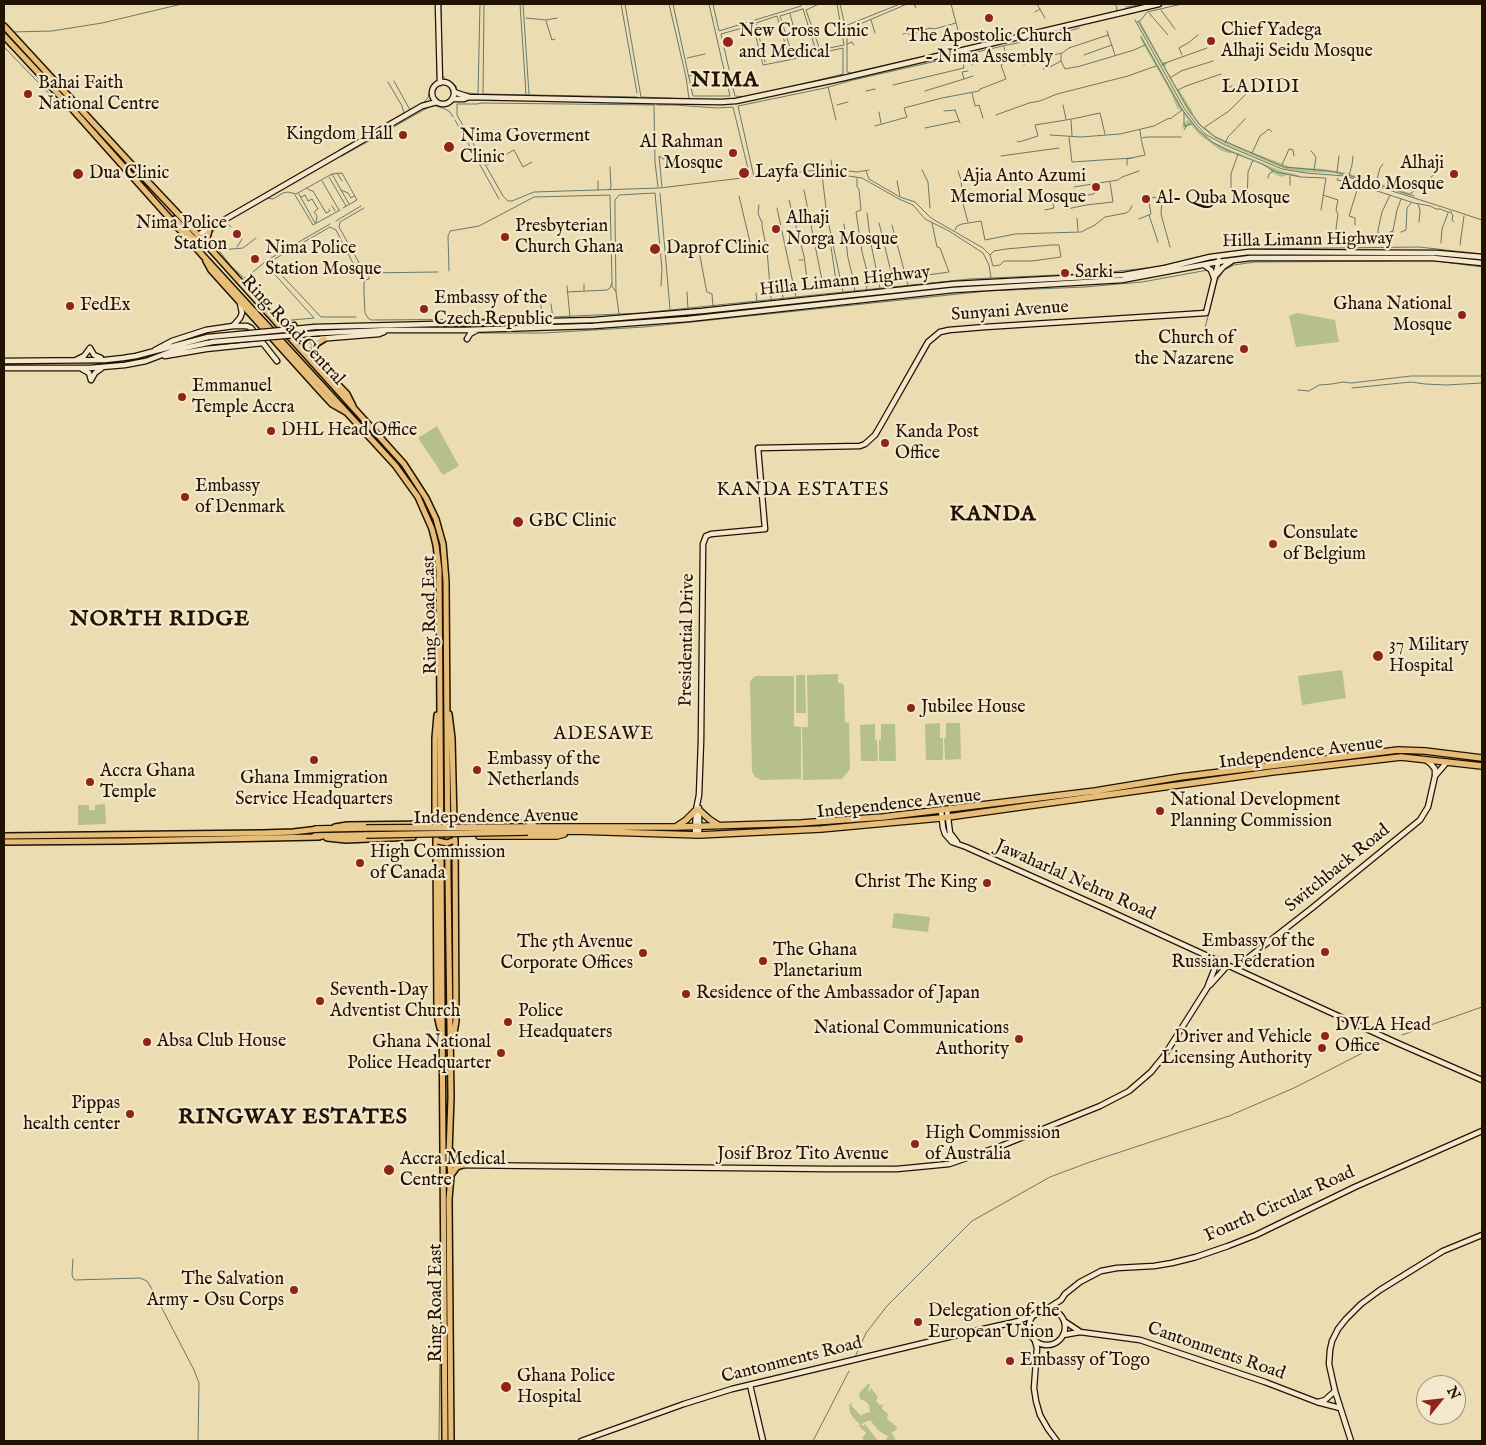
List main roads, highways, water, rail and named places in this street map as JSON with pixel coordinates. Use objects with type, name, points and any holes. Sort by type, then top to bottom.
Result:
[{"type":"highway","name":"Independence Avenue","points":[[316,829],[575,829],[801,823],[944,810],[1095,791],[1180,777],[1398,750],[1482,758]]},
{"type":"highway","name":"Independence Avenue","points":[[575,829],[697,835],[821,829],[944,817],[1272,772],[1402,757],[1482,766]]},
{"type":"highway","points":[[676,827],[698,808],[709,820],[718,825]]},
{"type":"highway","points":[[454,821],[557,822],[575,829]]},
{"type":"highway","name":"Independence Avenue","points":[[315,836],[528,829]]},
{"type":"highway","points":[[454,838],[557,836],[575,829]]},
{"type":"main road","name":"Ring Road Central","points":[[4,26],[354,408]]},
{"type":"main road","name":"Ring Road Central","points":[[4,36],[351,415],[407,479],[425,510],[432,529],[439,570],[441,878]]},
{"type":"main road","points":[[163,210],[171,214],[191,236],[199,238],[198,250]]},
{"type":"main road","points":[[187,224],[206,227],[217,223]]},
{"type":"main road","points":[[209,231],[207,238],[211,250]]},
{"type":"main road","points":[[206,258],[207,265],[211,270],[332,404],[351,415]]},
{"type":"main road","points":[[324,338],[314,349],[314,360],[347,394],[354,408]]},
{"type":"main road","name":"Ring Road East","points":[[354,408],[404,464],[426,498],[436,519],[443,544],[446,570],[451,1176],[450,1224],[447,1236],[447,1402],[445,1441]]},
{"type":"main road","points":[[440,623],[446,623]]},
{"type":"main road","name":"Ring Road Central","points":[[435,822],[435,738],[440,698]]},
{"type":"main road","points":[[446,699],[452,738],[454,821],[457,827],[454,838],[442,843],[436,838],[432,830],[435,822],[442,818],[454,821]]},
{"type":"main road","name":"Independence Avenue","points":[[4,836],[262,833],[347,825],[435,822]]},
{"type":"main road","name":"Independence Avenue","points":[[4,842],[315,836],[346,840],[436,838]]},
{"type":"main road","name":"Ring Road East","points":[[436,838],[437,1015],[442,1039]]},
{"type":"main road","name":"Ring Road East","points":[[450,1051],[456,1021],[454,838]]},
{"type":"main road","name":"Ring Road East","points":[[441,878],[443,1224],[447,1236]]},
{"type":"main road","points":[[443,1124],[450,1121]]},
{"type":"main road","points":[[450,1149],[463,1165],[457,1167],[451,1176]]},
{"type":"main road","points":[[443,1224],[450,1224]]},
{"type":"main road","name":"Ring Road East","points":[[447,1402],[451,1441]]},
{"type":"waterway","points":[[11,32],[52,31],[102,23],[182,4]]},
{"type":"waterway","points":[[441,4],[442,75],[446,80],[453,83],[459,92],[478,94],[480,4]]},
{"type":"waterway","points":[[484,4],[483,94],[637,97]]},
{"type":"waterway","points":[[520,4],[526,94]]},
{"type":"waterway","points":[[523,4],[529,94]]},
{"type":"waterway","points":[[621,4],[637,93]]},
{"type":"waterway","points":[[625,4],[641,97],[689,99],[686,77],[669,4]]},
{"type":"waterway","points":[[673,4],[693,96],[730,96],[709,4]]},
{"type":"waterway","points":[[713,4],[719,31],[801,6],[801,4]]},
{"type":"waterway","points":[[805,4],[810,4]]},
{"type":"waterway","points":[[819,4],[806,10],[820,50],[844,45],[837,4]]},
{"type":"waterway","points":[[840,4],[847,34],[847,72],[851,73],[1012,36]]},
{"type":"waterway","points":[[845,26],[900,4]]},
{"type":"waterway","points":[[846,30],[907,4]]},
{"type":"waterway","points":[[914,4],[916,8]]},
{"type":"waterway","points":[[951,4],[959,34]]},
{"type":"waterway","points":[[1037,4],[1045,18]]},
{"type":"waterway","points":[[1115,4],[1116,12]]},
{"type":"waterway","points":[[1126,7],[1145,4]]},
{"type":"waterway","points":[[1137,22],[1147,12],[1182,4]]},
{"type":"waterway","points":[[803,9],[816,51],[795,56],[792,54],[780,16],[803,9]]},
{"type":"waterway","points":[[1035,12],[1040,9]]},
{"type":"waterway","points":[[1161,10],[1175,29]]},
{"type":"waterway","points":[[1149,13],[1168,35]]},
{"type":"waterway","points":[[790,14],[793,25]]},
{"type":"waterway","points":[[765,62],[756,23],[777,16],[789,57]]},
{"type":"waterway","points":[[526,18],[546,20],[557,18]]},
{"type":"waterway","points":[[871,20],[875,33]]},
{"type":"waterway","points":[[1135,20],[1184,108],[1205,134],[1225,145],[1282,169],[1345,176],[1482,220]]},
{"type":"waterway","points":[[546,21],[552,40],[555,39]]},
{"type":"waterway","points":[[1139,22],[1187,107],[1200,125],[1215,137],[1284,167],[1330,171],[1348,175],[1414,196]]},
{"type":"waterway","points":[[903,34],[907,33],[910,35],[930,28],[934,29],[956,23]]},
{"type":"waterway","points":[[753,25],[763,65],[843,48],[843,74],[749,97],[735,96],[721,34],[753,25]]},
{"type":"waterway","points":[[856,26],[859,37]]},
{"type":"waterway","points":[[869,170],[857,172],[818,170],[754,177],[738,106],[1044,38],[1079,28]]},
{"type":"waterway","points":[[1107,31],[1115,55]]},
{"type":"waterway","points":[[1043,69],[1061,61],[1061,54],[1069,48],[1108,35]]},
{"type":"waterway","points":[[1182,55],[1179,48],[1198,35]]},
{"type":"waterway","points":[[1141,37],[1181,108],[1198,130],[1212,142],[1276,172],[1301,177],[1326,178],[1321,210]]},
{"type":"waterway","points":[[437,39],[437,78]]},
{"type":"waterway","points":[[847,44],[852,42],[854,45]]},
{"type":"waterway","points":[[1084,55],[1112,45]]},
{"type":"waterway","points":[[1061,61],[1065,69],[1077,67],[1145,45]]},
{"type":"waterway","points":[[4,47],[64,109]]},
{"type":"waterway","points":[[875,126],[907,117],[904,108],[979,91],[1006,79],[1001,65],[1007,61],[1004,47]]},
{"type":"waterway","points":[[1162,65],[1207,48]]},
{"type":"waterway","points":[[1024,65],[1025,63],[1061,53]]},
{"type":"waterway","points":[[687,58],[705,54]]},
{"type":"waterway","points":[[969,54],[972,65]]},
{"type":"waterway","points":[[893,85],[964,68],[962,56]]},
{"type":"waterway","points":[[1170,78],[1181,71],[1213,61]]},
{"type":"waterway","points":[[996,115],[1057,94],[1128,76],[1156,66]]},
{"type":"waterway","points":[[925,91],[964,79],[962,72],[968,71]]},
{"type":"waterway","points":[[689,76],[696,74]]},
{"type":"waterway","points":[[1178,90],[1221,74]]},
{"type":"waterway","points":[[964,79],[973,76]]},
{"type":"waterway","points":[[394,81],[410,110],[412,110]]},
{"type":"waterway","points":[[339,150],[404,113],[388,82]]},
{"type":"waterway","points":[[1222,91],[1232,86]]},
{"type":"waterway","points":[[828,87],[836,120]]},
{"type":"waterway","points":[[866,91],[875,89]]},
{"type":"waterway","points":[[1205,127],[1229,111],[1250,90]]},
{"type":"waterway","points":[[422,104],[428,98],[429,93]]},
{"type":"waterway","points":[[972,93],[975,106],[979,105],[983,118]]},
{"type":"waterway","points":[[837,105],[848,102]]},
{"type":"waterway","points":[[654,105],[457,104],[457,115],[503,196],[508,201],[534,192],[660,188],[750,177],[733,107],[657,105]]},
{"type":"waterway","points":[[342,156],[434,105],[450,112],[453,117]]},
{"type":"waterway","points":[[1063,105],[1066,119]]},
{"type":"waterway","points":[[654,106],[655,162],[658,187]]},
{"type":"waterway","points":[[955,110],[960,123]]},
{"type":"waterway","points":[[944,111],[955,110]]},
{"type":"waterway","points":[[1050,135],[1081,137],[1120,134],[1154,126],[1170,119],[1182,110]]},
{"type":"waterway","points":[[879,112],[881,123]]},
{"type":"waterway","points":[[1017,141],[1038,136],[1035,125],[1100,113],[1105,134]]},
{"type":"waterway","points":[[1184,113],[1184,125],[1186,126]]},
{"type":"waterway","points":[[1225,143],[1228,137],[1245,119]]},
{"type":"waterway","points":[[455,120],[499,199]]},
{"type":"waterway","points":[[1071,120],[1072,136]]},
{"type":"waterway","points":[[925,128],[959,121]]},
{"type":"waterway","points":[[1184,130],[1187,125],[1191,124]]},
{"type":"waterway","points":[[1252,153],[1260,136],[1269,129],[1272,132]]},
{"type":"waterway","points":[[1140,130],[1141,138],[1181,137]]},
{"type":"waterway","points":[[1069,137],[1072,162],[1132,158]]},
{"type":"waterway","points":[[1127,165],[1127,159],[1145,155],[1141,139]]},
{"type":"waterway","points":[[1001,156],[1059,148]]},
{"type":"waterway","points":[[1282,165],[1289,149],[1293,150],[1294,156]]},
{"type":"waterway","points":[[487,165],[514,150],[523,167],[532,162]]},
{"type":"waterway","points":[[1311,151],[1316,157],[1314,170]]},
{"type":"waterway","points":[[1231,189],[1231,174],[1238,154]]},
{"type":"waterway","points":[[662,187],[659,156],[663,159],[670,158]]},
{"type":"waterway","points":[[1337,172],[1339,156]]},
{"type":"waterway","points":[[1349,175],[1353,156]]},
{"type":"waterway","points":[[251,207],[335,159]]},
{"type":"waterway","points":[[831,160],[832,169]]},
{"type":"waterway","points":[[1247,205],[1248,172],[1253,160]]},
{"type":"waterway","points":[[1376,183],[1383,164]]},
{"type":"waterway","points":[[609,190],[611,187],[610,167]]},
{"type":"waterway","points":[[922,170],[928,182],[930,208]]},
{"type":"waterway","points":[[866,171],[869,179],[900,197],[915,202],[931,218],[983,248],[990,255],[993,266],[1000,265],[1004,261],[1032,261],[1061,257],[1059,245],[1006,249],[994,251],[990,255]]},
{"type":"waterway","points":[[958,171],[968,222]]},
{"type":"waterway","points":[[1074,187],[1118,180],[1139,171]]},
{"type":"waterway","points":[[1268,178],[1269,174],[1273,171]]},
{"type":"waterway","points":[[337,173],[342,181]]},
{"type":"waterway","points":[[267,198],[273,199],[288,192],[296,194],[332,174],[342,173],[357,200],[343,208]]},
{"type":"waterway","points":[[332,174],[341,190],[348,193],[351,198],[354,196]]},
{"type":"waterway","points":[[843,292],[827,216],[822,175],[835,174],[862,178],[913,205],[925,219],[949,231],[983,253],[989,265],[991,278]]},
{"type":"waterway","points":[[1410,194],[1434,174]]},
{"type":"waterway","points":[[1290,176],[1290,185]]},
{"type":"waterway","points":[[329,177],[346,206]]},
{"type":"waterway","points":[[857,178],[861,210],[856,212],[867,271],[868,282],[866,290]]},
{"type":"waterway","points":[[1338,178],[1337,180],[1355,183],[1358,186],[1369,187],[1414,203],[1452,212],[1452,220],[1454,222]]},
{"type":"waterway","points":[[322,181],[339,210]]},
{"type":"waterway","points":[[598,181],[598,190]]},
{"type":"waterway","points":[[897,181],[900,196]]},
{"type":"waterway","points":[[1067,209],[1113,202],[1110,182]]},
{"type":"waterway","points":[[1045,210],[1054,208],[1054,202],[1093,194],[1095,193],[1093,186]]},
{"type":"waterway","points":[[1355,225],[1355,218],[1349,216],[1358,187]]},
{"type":"waterway","points":[[307,188],[313,191],[326,213],[330,211],[329,209]]},
{"type":"waterway","points":[[341,190],[349,204]]},
{"type":"waterway","points":[[804,190],[823,285]]},
{"type":"waterway","points":[[619,314],[616,292],[615,216],[615,200],[619,195],[655,193],[662,269],[661,286]]},
{"type":"waterway","points":[[660,193],[670,309]]},
{"type":"waterway","points":[[299,194],[315,223]]},
{"type":"waterway","points":[[295,195],[313,225],[340,210]]},
{"type":"waterway","points":[[301,197],[305,195],[308,201],[312,199],[318,209],[314,212],[317,216],[316,223]]},
{"type":"waterway","points":[[449,271],[448,236],[450,231],[479,226],[534,197],[610,195],[612,286],[616,292]]},
{"type":"waterway","points":[[1323,195],[1338,200],[1336,210],[1338,214],[1337,240]]},
{"type":"waterway","points":[[1378,242],[1378,230],[1382,212],[1390,195]]},
{"type":"waterway","points":[[739,196],[750,242]]},
{"type":"waterway","points":[[1139,219],[1151,214],[1150,199],[1154,197],[1162,201],[1161,214],[1170,247]]},
{"type":"waterway","points":[[1390,232],[1393,231],[1401,199]]},
{"type":"waterway","points":[[789,200],[804,256],[808,288]]},
{"type":"waterway","points":[[1401,232],[1406,230],[1407,208],[1411,203]]},
{"type":"waterway","points":[[1418,204],[1420,210],[1419,222]]},
{"type":"waterway","points":[[759,205],[758,213],[761,221]]},
{"type":"waterway","points":[[332,206],[335,211]]},
{"type":"waterway","points":[[336,221],[361,206]]},
{"type":"waterway","points":[[955,230],[957,226],[962,224],[981,221],[985,240],[1015,234],[1081,232],[1105,217],[1126,213],[1132,206]]},
{"type":"waterway","points":[[363,273],[339,227],[340,222],[364,208]]},
{"type":"waterway","points":[[777,208],[796,297]]},
{"type":"waterway","points":[[867,213],[880,288]]},
{"type":"waterway","points":[[1441,243],[1442,229],[1448,213]]},
{"type":"waterway","points":[[1149,215],[1158,242]]},
{"type":"waterway","points":[[1460,245],[1464,216]]},
{"type":"waterway","points":[[1077,218],[1078,231]]},
{"type":"waterway","points":[[226,221],[210,234],[210,239],[231,266],[243,277]]},
{"type":"waterway","points":[[762,221],[767,250],[771,299]]},
{"type":"waterway","points":[[226,222],[231,227]]},
{"type":"waterway","points":[[879,223],[893,280]]},
{"type":"waterway","points":[[906,278],[949,272],[940,248],[937,247],[932,223]]},
{"type":"waterway","points":[[271,258],[330,224]]},
{"type":"waterway","points":[[844,224],[848,258],[855,291]]},
{"type":"waterway","points":[[892,225],[908,285]]},
{"type":"waterway","points":[[356,317],[321,317],[272,263],[273,260],[330,227],[336,230],[358,275]]},
{"type":"waterway","points":[[1392,240],[1393,231]]},
{"type":"waterway","points":[[220,250],[243,248],[256,238]]},
{"type":"waterway","points":[[237,247],[242,239]]},
{"type":"waterway","points":[[831,247],[837,287]]},
{"type":"waterway","points":[[369,274],[369,279],[365,280],[364,283],[364,292],[365,313],[371,320],[508,319],[641,313],[969,279],[1101,273],[1156,267],[1219,253],[1252,249],[1419,247],[1482,254]]},
{"type":"waterway","points":[[699,251],[707,292],[712,294],[713,306]]},
{"type":"waterway","points":[[654,254],[660,253]]},
{"type":"waterway","points":[[253,272],[266,261]]},
{"type":"waterway","points":[[1209,338],[1206,337],[1204,332],[1217,281],[1224,270],[1234,265],[1255,262],[1436,261],[1482,267]]},
{"type":"waterway","points":[[269,268],[314,318],[281,321]]},
{"type":"waterway","points":[[478,333],[544,333],[644,327],[987,291],[1085,287],[1142,282],[1208,270]]},
{"type":"waterway","points":[[364,273],[438,272]]},
{"type":"waterway","points":[[781,279],[783,299]]},
{"type":"waterway","points":[[567,292],[607,290],[612,283]]},
{"type":"waterway","points":[[584,284],[584,290]]},
{"type":"waterway","points":[[567,286],[570,317]]},
{"type":"waterway","points":[[687,292],[688,309]]},
{"type":"waterway","points":[[756,293],[757,302]]},
{"type":"waterway","points":[[1192,311],[1204,309],[1209,293]]},
{"type":"waterway","points":[[540,294],[542,318]]},
{"type":"waterway","points":[[551,304],[553,318]]},
{"type":"waterway","points":[[1298,390],[1309,391],[1319,385],[1343,382],[1351,383],[1411,376],[1482,376]]},
{"type":"waterway","points":[[1352,388],[1411,382],[1446,385],[1482,383]]},
{"type":"waterway","points":[[1402,1035],[1482,1007]]},
{"type":"waterway","points":[[855,1357],[866,1333],[887,1306],[972,1221],[1050,1177],[1229,1116],[1294,1088],[1382,1043]]},
{"type":"waterway","points":[[73,1259],[72,1275],[75,1280],[140,1278],[147,1281],[199,1383],[198,1441]]},
{"type":"waterway","points":[[439,1441],[440,1349]]},
{"type":"waterway","points":[[813,1441],[849,1371]]},
{"type":"place","name":"The Apostolic Church - Nima Assembly","points":[[989,18]]},
{"type":"place","name":"Chief Yadega Alhaji Seidu Mosque","points":[[1211,41]]},
{"type":"place","name":"New Cross Clinic and Medical","points":[[728,42]]},
{"type":"place","name":"Bahai Faith National Centre","points":[[28,94]]},
{"type":"place","name":"Kingdom Hall","points":[[403,135]]},
{"type":"place","name":"Nima Goverment Clinic","points":[[449,147]]},
{"type":"place","name":"Al Rahman Mosque","points":[[733,153]]},
{"type":"place","name":"Layfa Clinic","points":[[744,173]]},
{"type":"place","name":"Dua Clinic","points":[[78,174]]},
{"type":"place","name":"Alhaji Addo Mosque","points":[[1454,174]]},
{"type":"place","name":"Ajia Anto Azumi Memorial Mosque","points":[[1096,187]]},
{"type":"place","name":"Al- Quba Mosque","points":[[1146,199]]},
{"type":"place","name":"Alhaji Norga Mosque","points":[[776,229]]},
{"type":"place","name":"Nima Police Station","points":[[237,234]]},
{"type":"place","name":"Presbyterian Church Ghana","points":[[505,237]]},
{"type":"place","name":"Daprof Clinic","points":[[655,249]]},
{"type":"place","name":"Nima Police Station Mosque","points":[[255,259]]},
{"type":"place","name":"Sarki","points":[[1065,273]]},
{"type":"place","name":"FedEx","points":[[70,306]]},
{"type":"place","name":"Embassy of the Czech Republic","points":[[424,309]]},
{"type":"place","name":"Ghana National Mosque","points":[[1462,315]]},
{"type":"place","name":"Church of the Nazarene","points":[[1244,349]]},
{"type":"place","name":"Emmanuel Temple Accra","points":[[182,397]]},
{"type":"place","name":"DHL Head Office","points":[[271,431]]},
{"type":"place","name":"Kanda Post Office","points":[[885,443]]},
{"type":"place","name":"Embassy of Denmark","points":[[185,497]]},
{"type":"place","name":"GBC Clinic","points":[[518,522]]},
{"type":"place","name":"Consulate of Belgium","points":[[1273,544]]},
{"type":"place","name":"37 Military Hospital","points":[[1378,656]]},
{"type":"place","name":"Jubilee House","points":[[911,708]]},
{"type":"place","name":"Ghana Immigration Service Headquarters","points":[[314,760]]},
{"type":"place","name":"Embassy of the Netherlands","points":[[477,770]]},
{"type":"place","name":"Accra Ghana Temple","points":[[90,782]]},
{"type":"place","name":"National Development Planning Commission","points":[[1160,811]]},
{"type":"place","name":"High Commission of Canada","points":[[360,863]]},
{"type":"place","name":"Christ The King","points":[[987,883]]},
{"type":"place","name":"Embassy of the Russian Federation","points":[[1325,952]]},
{"type":"place","name":"The 5th Avenue Corporate Offices","points":[[643,953]]},
{"type":"place","name":"The Ghana Planetarium","points":[[763,961]]},
{"type":"place","name":"Residence of the Ambassador of Japan","points":[[686,994]]},
{"type":"place","name":"Seventh-Day Adventist Church","points":[[320,1001]]},
{"type":"place","name":"Police Headquaters","points":[[508,1022]]},
{"type":"place","name":"DVLA Head Office","points":[[1325,1036]]},
{"type":"place","name":"National Communications Authority","points":[[1019,1039]]},
{"type":"place","name":"Absa Club House","points":[[147,1042]]},
{"type":"place","name":"Driver and Vehicle Licensing Authority","points":[[1322,1048]]},
{"type":"place","name":"Ghana National Police Headquarter","points":[[501,1053]]},
{"type":"place","name":"Pippas health center","points":[[130,1114]]},
{"type":"place","name":"High Commission of Australia","points":[[915,1144]]},
{"type":"place","name":"Accra Medical Centre","points":[[389,1170]]},
{"type":"place","name":"The Salvation Army - Osu Corps","points":[[294,1290]]},
{"type":"place","name":"Delegation of the European Union","points":[[918,1322]]},
{"type":"place","name":"Embassy of Togo","points":[[1010,1361]]},
{"type":"place","name":"Ghana Police Hospital","points":[[506,1387]]},
{"type":"district","name":"NIMA","points":[[725,81]]},
{"type":"district","name":"LADIDI","points":[[1261,88]]},
{"type":"district","name":"KANDA ESTATES","points":[[803,491]]},
{"type":"district","name":"KANDA","points":[[993,515]]},
{"type":"district","name":"NORTH RIDGE","points":[[160,620]]},
{"type":"district","name":"ADESAWE","points":[[604,735]]},
{"type":"district","name":"RINGWAY ESTATES","points":[[293,1118]]}]
